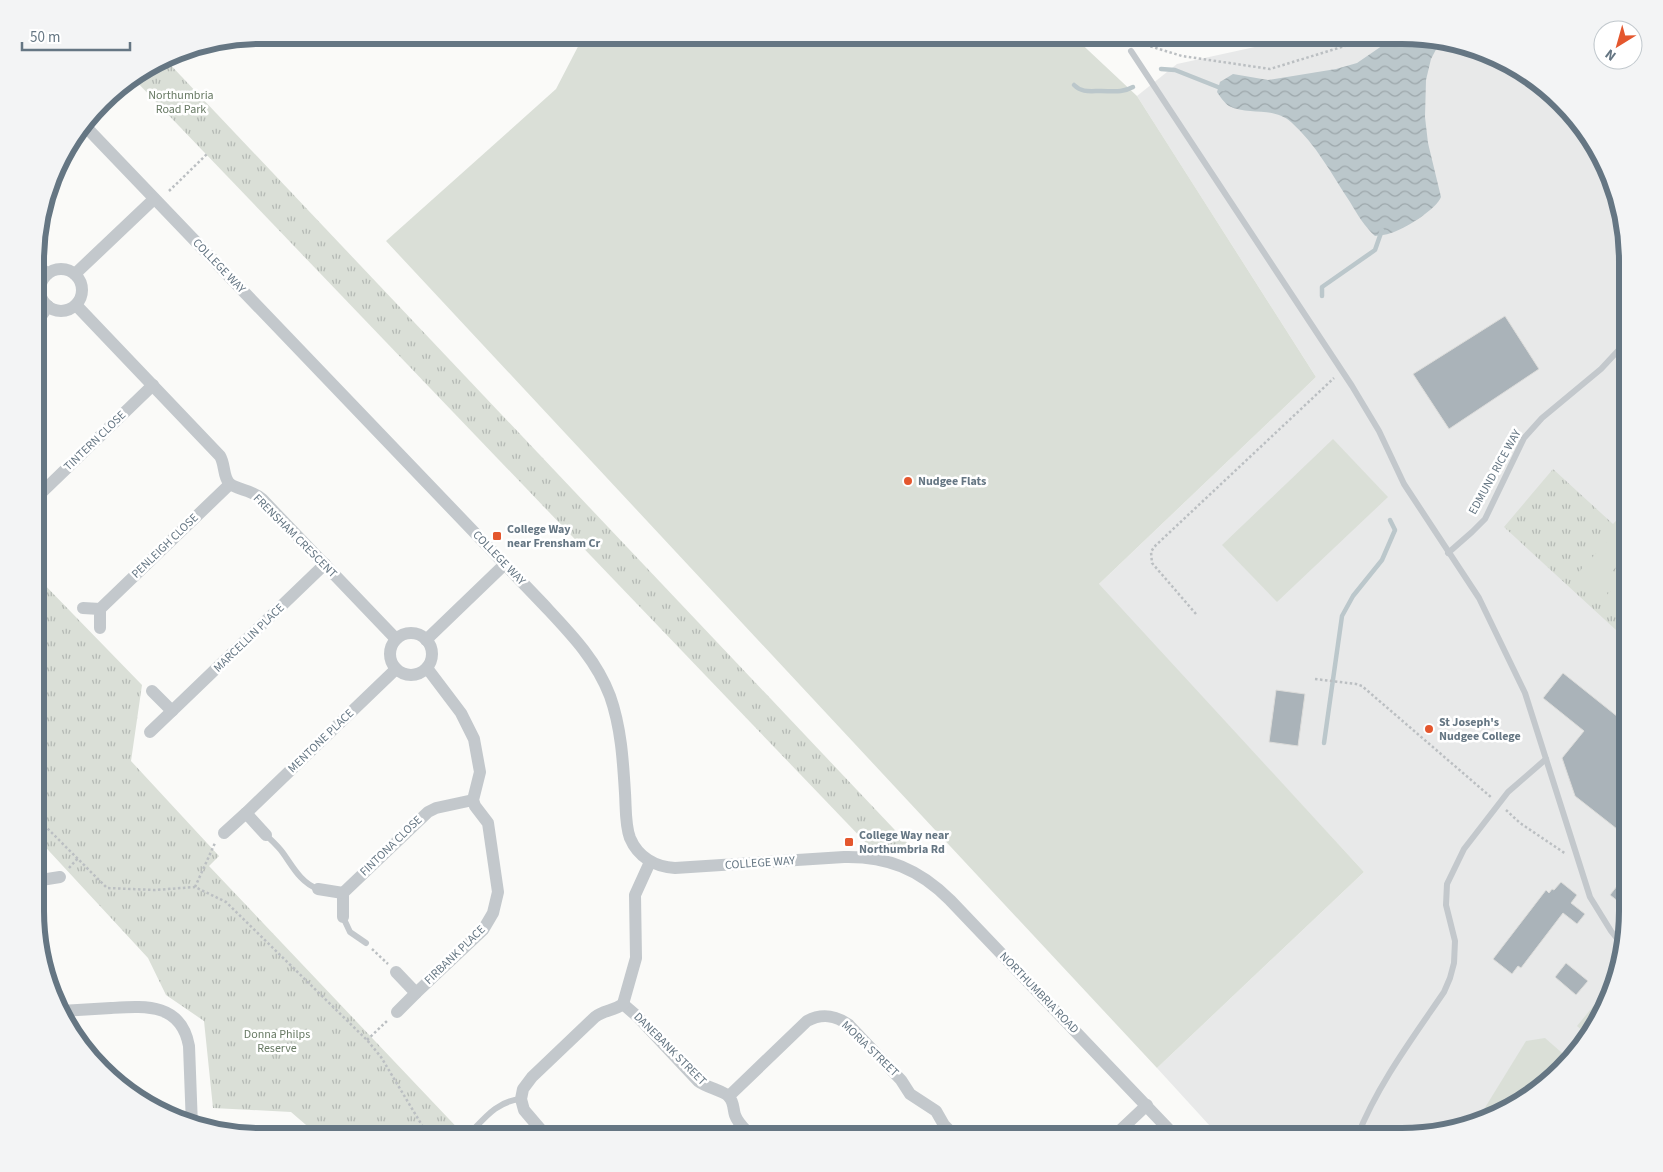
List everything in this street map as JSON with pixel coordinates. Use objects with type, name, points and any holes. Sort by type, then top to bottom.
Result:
[{"type":"street","name":"COLLEGE WAY","points":[[88,130],[587,652],[604,681],[615,710],[620,731],[624,766],[627,829],[633,844],[642,856],[650,862],[664,867],[675,868],[855,857],[879,859],[892,863]]},
{"type":"street","points":[[75,274],[154,199]]},
{"type":"street","points":[[44,280],[47,274],[52,271],[64,269],[75,274],[79,279],[82,292],[76,305],[59,311],[48,306],[44,300]]},
{"type":"street","points":[[44,271],[47,274]]},
{"type":"street","points":[[76,305],[220,456],[230,484]]},
{"type":"street","points":[[44,312],[48,306]]},
{"type":"street","name":"TINTERN CLOSE","points":[[44,490],[154,385]]},
{"type":"street","name":"FRENSHAM CRESCENT","points":[[230,484],[258,495],[396,639]]},
{"type":"street","name":"PENLEIGH CLOSE","points":[[100,608],[230,484]]},
{"type":"street","name":"MARCELLIN PLACE","points":[[150,732],[325,564]]},
{"type":"street","points":[[426,640],[504,564]]},
{"type":"street","points":[[83,608],[100,608],[100,628]]},
{"type":"street","points":[[415,634],[426,640],[432,651],[431,663],[427,668],[415,675],[408,675],[396,669],[390,657],[392,644],[396,639],[402,635],[415,634]]},
{"type":"street","points":[[427,668],[461,713],[474,739],[480,772],[473,800]]},
{"type":"street","name":"MENTONE PLACE","points":[[224,834],[396,669]]},
{"type":"street","points":[[152,691],[172,711]]},
{"type":"street","name":"FINTONA CLOSE","points":[[343,893],[428,812],[436,808],[473,800]]},
{"type":"street","name":"FIRBANK PLACE","points":[[397,1012],[483,930],[494,913],[498,892],[490,830],[488,823],[475,806],[473,800]]},
{"type":"street","points":[[246,813],[266,835]]},
{"type":"street","points":[[539,1128],[527,1115],[521,1099],[523,1089],[532,1077],[595,1016],[623,1004],[636,958],[635,895],[650,862]]},
{"type":"street","name":"NORTHUMBRIA ROAD","points":[[892,863],[917,874],[938,888],[1168,1128]]},
{"type":"street","points":[[44,879],[60,877]]},
{"type":"street","points":[[318,889],[343,893],[343,918]]},
{"type":"street","name":"FIRBANK PLACE","points":[[396,972],[416,992]]},
{"type":"street","name":"DANEBANK STREET","points":[[623,1004],[638,1017],[698,1081],[709,1088],[729,1096]]},
{"type":"street","points":[[68,1011],[146,1006],[163,1011],[177,1021],[187,1036],[192,1117]]},
{"type":"street","name":"MORIA STREET","points":[[729,1096],[807,1022],[814,1018],[828,1016],[849,1025],[902,1080],[910,1094],[936,1111],[947,1128]]},
{"type":"street","points":[[729,1096],[733,1103],[735,1116],[744,1128]]},
{"type":"street","points":[[1123,1128],[1147,1105]]},
{"type":"lane","points":[[1131,51],[1343,372],[1379,431],[1404,484],[1478,598],[1524,693],[1590,897],[1617,939]]},
{"type":"lane","name":"EDMUND RICE WAY","points":[[1448,553],[1485,519],[1524,438],[1542,418],[1601,369],[1619,350]]},
{"type":"lane","points":[[1361,1128],[1390,1072],[1444,992],[1450,978],[1454,963],[1454,941],[1446,905],[1447,884],[1464,849],[1508,792],[1546,759]]},
{"type":"lane","points":[[266,835],[279,848],[306,884],[318,889]]},
{"type":"lane","points":[[343,918],[350,932],[366,942]]},
{"type":"lane","points":[[475,1128],[498,1106],[508,1101],[521,1099]]},
{"type":"path","points":[[1143,44],[1182,56],[1270,69],[1351,44]]},
{"type":"path","points":[[169,191],[207,154]]},
{"type":"path","points":[[1196,614],[1152,563],[1151,552],[1154,547],[1327,383],[1343,372]]},
{"type":"path","points":[[1315,679],[1362,686],[1520,822],[1568,856],[1578,860]]},
{"type":"path","points":[[44,825],[108,888],[155,890],[195,887],[226,902],[368,1040],[381,1057],[424,1128]]},
{"type":"path","points":[[195,887],[215,842],[224,834]]},
{"type":"path","points":[[366,942],[396,972]]},
{"type":"path","points":[[368,1040],[397,1012]]},
{"type":"shaded area","name":"St Joseph's Nudgee College","points":[[1268,44],[1417,44],[1445,48],[1472,55],[1498,66],[1523,80],[1556,107],[1583,140],[1590,152],[1603,178],[1612,205],[1619,246],[1619,926],[1615,954],[1608,981],[1597,1007],[1583,1032],[1556,1065],[1523,1092],[1511,1099],[1485,1112],[1458,1121],[1417,1128],[1212,1128],[1157,1068],[1364,872],[1098,585],[1316,377],[1137,96],[1177,64]]},
{"type":"green space","name":"Nudgee Flats","points":[[579,44],[1082,44],[1137,96],[1316,377],[1099,584],[1364,872],[1157,1068],[386,241],[556,89]]},
{"type":"green space","name":"Northumbria Road Park","points":[[170,64],[911,847],[868,845],[137,82]]},
{"type":"green space","points":[[1333,439],[1388,497],[1277,602],[1222,545]]},
{"type":"green space","points":[[1553,469],[1613,524],[1619,518],[1619,633],[1504,527]]},
{"type":"green space","points":[[1611,537],[1619,545],[1619,564],[1594,591],[1576,575]]},
{"type":"green space","points":[[1619,582],[1619,614],[1603,599]]},
{"type":"green space","name":"Donna Philps Reserve","points":[[44,584],[142,685],[131,761],[219,856],[209,866],[457,1128],[310,1128],[291,1112],[213,1108],[204,1021],[166,995],[148,958],[44,846]]},
{"type":"green space","points":[[1602,995],[1583,1031],[1577,1026]]},
{"type":"green space","points":[[1545,1038],[1564,1055],[1556,1065],[1523,1092],[1481,1113],[1526,1041]]},
{"type":"water","points":[[1385,44],[1417,44],[1437,47],[1431,59],[1426,80],[1425,117],[1428,143],[1441,197],[1427,213],[1396,231],[1385,235],[1375,236],[1368,229],[1316,150],[1291,122],[1277,114],[1237,109],[1229,106],[1217,92],[1220,82],[1233,74],[1268,80],[1336,69],[1357,63]]},
{"type":"building","points":[[1505,316],[1539,369],[1449,429],[1413,374]]},
{"type":"building","points":[[1563,673],[1619,718],[1619,827],[1617,829],[1575,796],[1562,758],[1584,731],[1543,698]]},
{"type":"building","points":[[1276,690],[1305,694],[1298,746],[1269,742]]},
{"type":"building","points":[[1561,882],[1577,895],[1571,903],[1585,914],[1577,924],[1563,913],[1521,968],[1518,966],[1512,974],[1493,959],[1546,890],[1549,893]]},
{"type":"building","points":[[1619,884],[1619,902],[1610,895]]},
{"type":"building","points":[[1566,963],[1588,981],[1576,995],[1555,977]]},
{"type":"waterway","points":[[1161,69],[1175,70],[1223,89]]},
{"type":"waterway","points":[[1074,85],[1080,89],[1090,91],[1121,91],[1133,87]]},
{"type":"waterway","points":[[1322,296],[1322,287],[1375,250],[1382,230]]},
{"type":"waterway","points":[[1324,743],[1342,616],[1353,596],[1382,560],[1395,530],[1390,520]]},
{"type":"place","name":"Nudgee Flats","points":[[908,481]]},
{"type":"place","name":"College Way near Frensham Cr","points":[[497,536]]},
{"type":"place","name":"St Joseph's Nudgee College","points":[[1429,729]]},
{"type":"place","name":"College Way near Northumbria Rd","points":[[849,842]]}]
